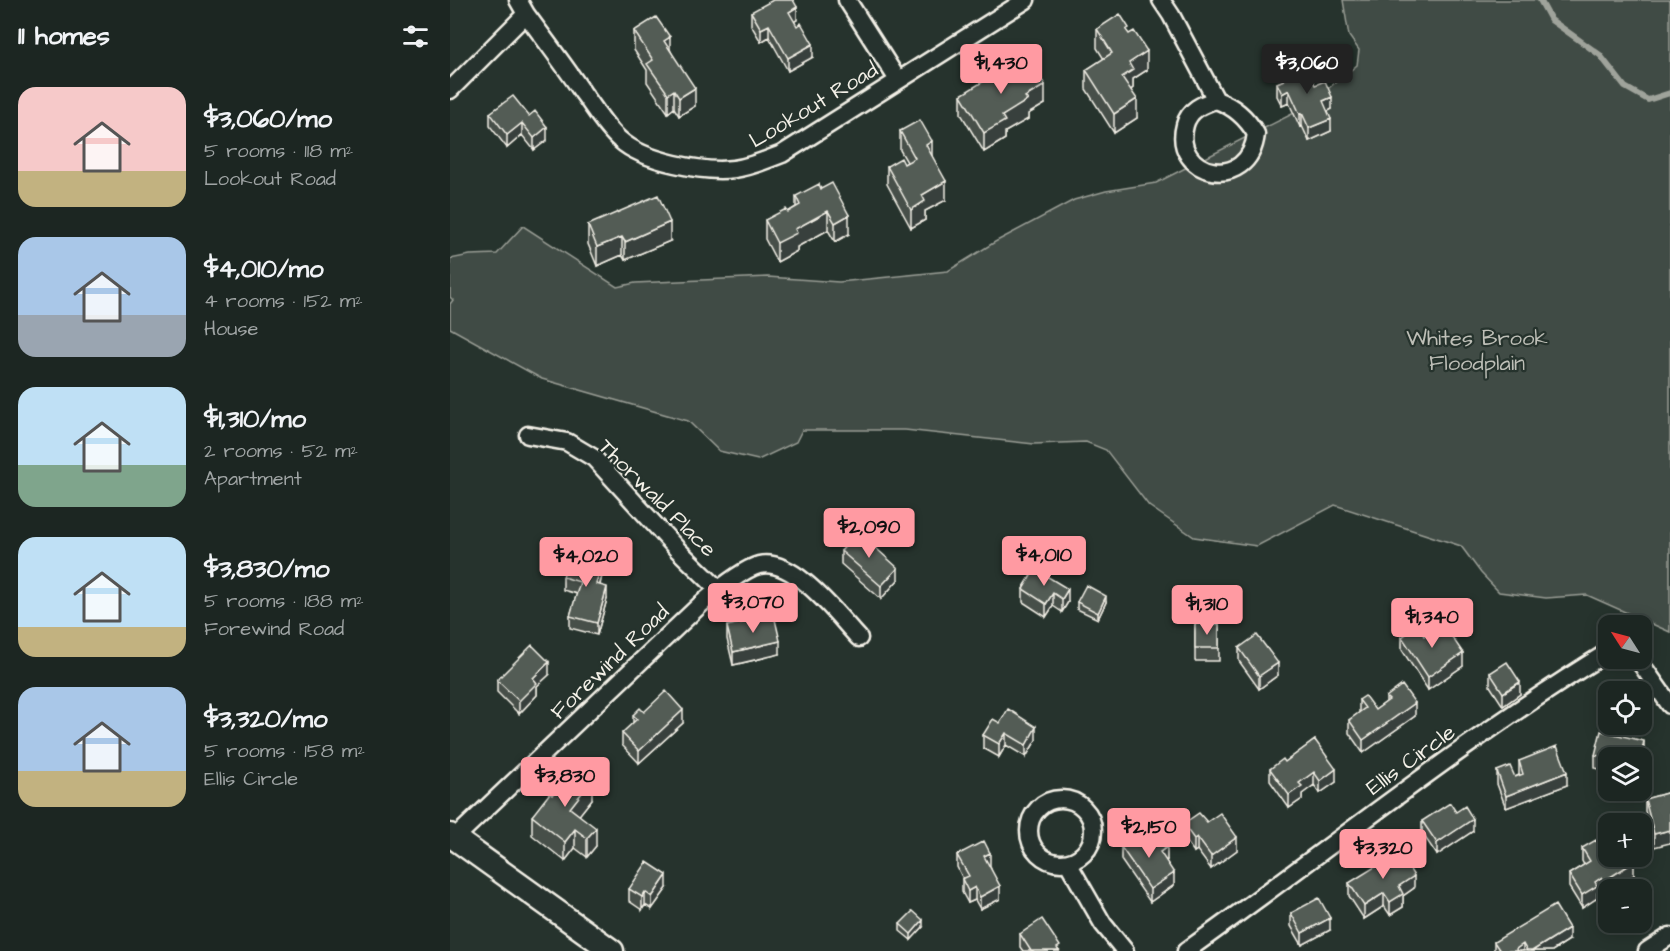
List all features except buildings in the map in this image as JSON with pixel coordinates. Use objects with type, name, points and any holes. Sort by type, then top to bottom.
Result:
[{"type":"street","points":[[847,0],[898,80]]},
{"type":"street","name":"Lookout Road","points":[[522,7],[601,119],[621,142],[648,157],[695,168],[731,170],[752,166],[782,154],[1026,0]]},
{"type":"street","points":[[1161,0],[1216,100],[1227,104],[1245,118],[1256,134],[1250,156],[1232,171],[1208,171],[1197,165],[1189,156],[1184,145],[1183,132],[1186,120],[1204,103],[1216,100]]},
{"type":"street","points":[[450,90],[522,7]]},
{"type":"street","name":"Thorwald Place","points":[[528,435],[567,442],[594,458],[677,549],[718,589]]},
{"type":"street","name":"Forewind Road","points":[[453,836],[718,589],[756,566],[767,564],[783,567],[806,584],[859,638]]},
{"type":"street","name":"Ellis Circle","points":[[1186,951],[1485,732],[1598,659]]},
{"type":"street","points":[[1645,669],[1670,705]]},
{"type":"street","points":[[453,836],[612,951]]},
{"type":"street","points":[[1068,863],[1103,924],[1125,951]]},
{"type":"street","points":[[1647,951],[1670,936]]},
{"type":"green space","name":"Whites Brook Floodplain","points":[[1343,0],[1670,0],[1670,632],[1652,624],[1652,615],[1632,615],[1587,595],[1546,598],[1499,592],[1461,546],[1335,505],[1257,546],[1194,537],[1149,506],[1106,450],[1086,442],[1034,444],[905,430],[802,430],[796,442],[758,460],[719,451],[688,421],[542,379],[450,328],[450,304],[453,300],[450,297],[450,259],[470,255],[497,254],[523,226],[617,287],[635,283],[768,277],[839,282],[948,271],[995,242],[1074,200],[1106,191],[1156,183],[1304,108],[1357,65],[1359,50],[1349,36]]},
{"type":"waterway","points":[[1540,0],[1551,20],[1600,55],[1625,87],[1648,100],[1670,93]]}]
